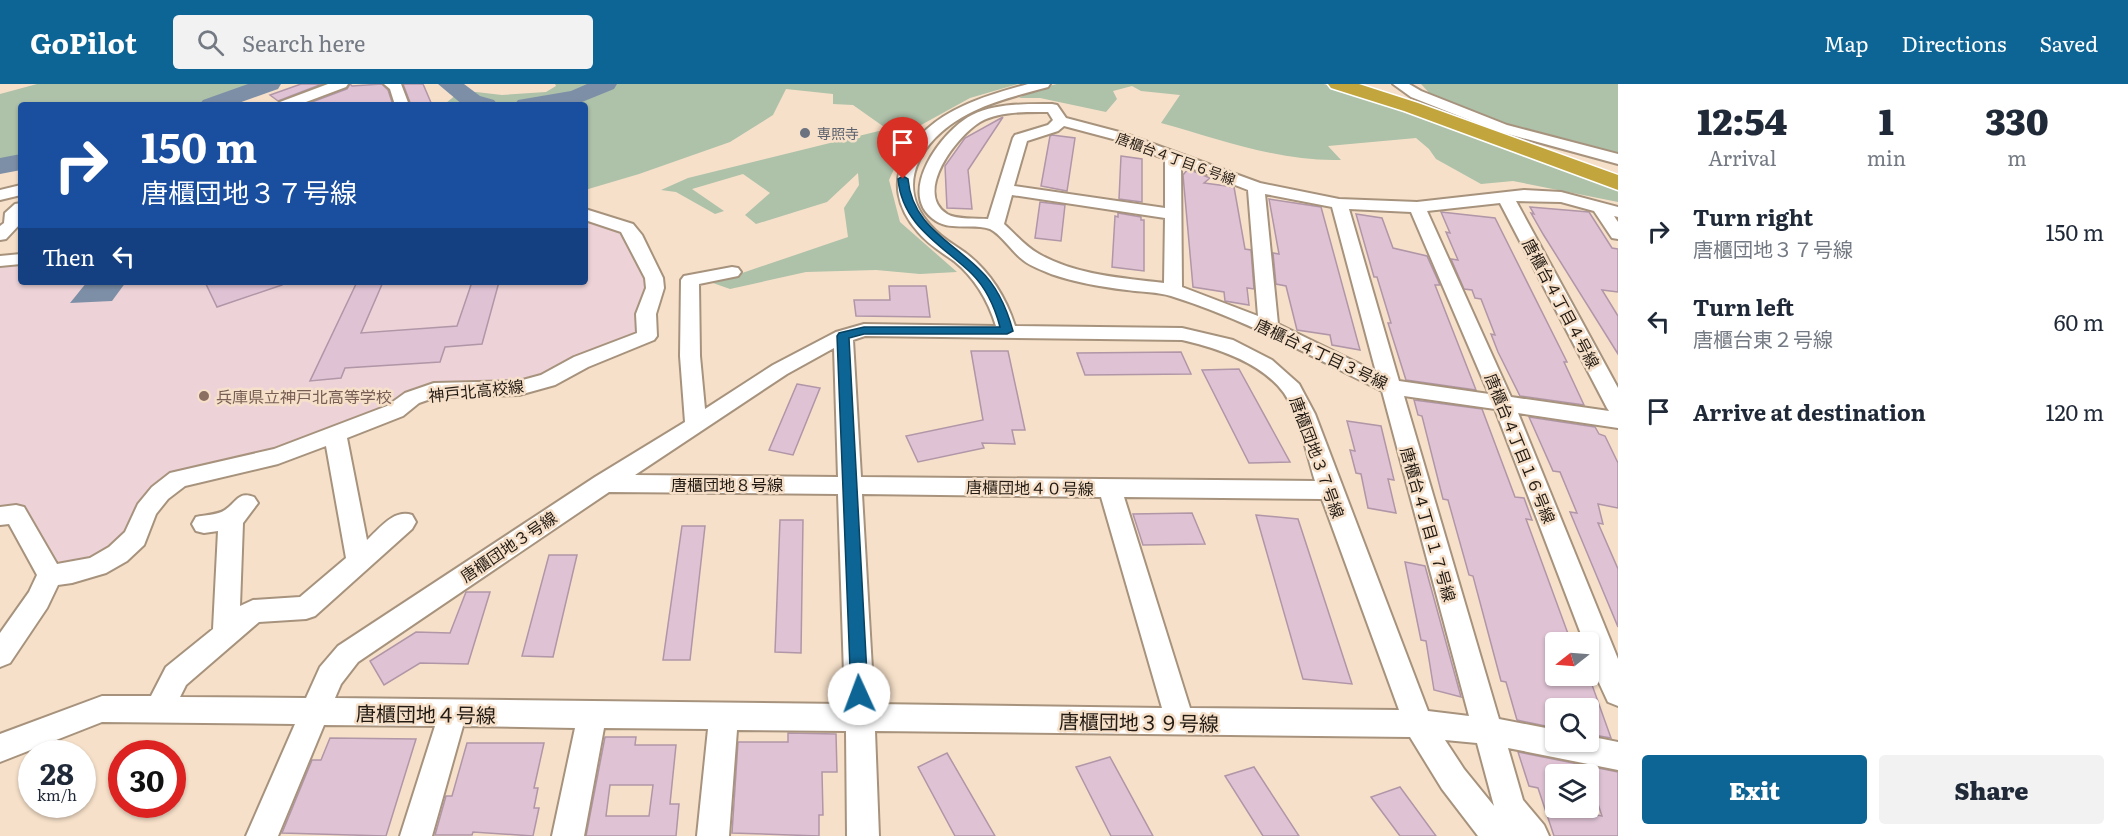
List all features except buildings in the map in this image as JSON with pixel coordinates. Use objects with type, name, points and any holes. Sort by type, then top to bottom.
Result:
[{"type":"highway","points":[[1338,84],[1412,107],[1618,183]]},
{"type":"highway","points":[[1367,84],[1501,133],[1618,171]]},
{"type":"street","points":[[391,84],[396,87],[401,102]]},
{"type":"street","points":[[1007,331],[1000,307],[978,273],[936,240],[915,216],[904,194],[903,179],[915,153],[927,135],[938,125],[980,104],[1043,84]]},
{"type":"street","points":[[1400,84],[1416,94],[1502,128],[1618,159]]},
{"type":"street","points":[[293,102],[336,86],[335,102]]},
{"type":"street","name":"唐櫃台４丁目６号線","points":[[995,225],[942,218],[931,206],[927,188],[931,169],[940,151],[975,120],[996,112],[1022,108],[1052,108],[1061,121],[1118,136],[1256,187],[1339,204],[1417,207],[1524,195],[1561,197],[1618,212]]},
{"type":"street","points":[[1061,121],[1053,128],[1020,138],[995,225],[1030,257],[1058,270],[1115,283],[1173,290],[1173,156]]},
{"type":"street","points":[[1256,187],[1269,327]]},
{"type":"street","points":[[1005,189],[1173,214]]},
{"type":"street","points":[[0,195],[18,191]]},
{"type":"street","name":"唐櫃台４丁目４号線","points":[[1506,198],[1618,408]]},
{"type":"street","name":"唐櫃台４丁目１７号線","points":[[1339,204],[1510,809],[1533,836]]},
{"type":"street","points":[[1599,206],[1618,234]]},
{"type":"street","name":"唐櫃台４丁目１６号線","points":[[1417,207],[1503,403],[1618,693]]},
{"type":"street","points":[[0,235],[12,224],[13,213],[18,210]]},
{"type":"street","name":"神戸北高校線","points":[[50,575],[72,573],[97,566],[118,554],[135,538],[146,510],[160,493],[178,479],[278,456],[395,411],[412,398],[434,390],[465,388],[489,390],[548,380],[581,362],[646,336],[646,314],[655,288],[654,278],[633,235],[627,228],[588,215]]},
{"type":"street","points":[[0,254],[18,254]]},
{"type":"street","points":[[0,261],[18,259]]},
{"type":"street","points":[[696,425],[690,356],[690,280],[732,272]]},
{"type":"street","name":"唐櫃台４丁目３号線","points":[[1173,290],[1269,327],[1390,387],[1618,420]]},
{"type":"street","name":"唐櫃団地３７号線","points":[[843,336],[864,330],[1182,334],[1226,344],[1265,365],[1292,389],[1304,414],[1330,490],[1418,724],[1453,779],[1498,836]]},
{"type":"street","points":[[843,336],[863,836]]},
{"type":"street","name":"唐櫃団地３号線","points":[[262,836],[330,676],[348,654],[603,483],[791,364],[843,336]]},
{"type":"street","points":[[334,435],[359,561]]},
{"type":"street","name":"唐櫃団地８号線","points":[[603,483],[850,485]]},
{"type":"street","name":"唐櫃団地４０号線","points":[[850,485],[1110,488],[1180,722]]},
{"type":"street","points":[[1110,488],[1330,490]]},
{"type":"street","points":[[204,524],[239,511],[226,634]]},
{"type":"street","points":[[0,516],[16,514],[50,575],[38,600],[0,655]]},
{"type":"street","points":[[159,710],[176,676],[253,612],[306,608],[404,522]]},
{"type":"street","name":"唐櫃団地４号線","points":[[0,748],[102,709],[860,717]]},
{"type":"street","points":[[416,836],[453,713]]},
{"type":"street","points":[[568,836],[592,715]]},
{"type":"street","points":[[713,836],[724,716]]},
{"type":"street","name":"唐櫃団地３９号線","points":[[860,717],[1418,724],[1488,731],[1618,756]]},
{"type":"shaded area","name":"兵庫県立神戸北高等学校","points":[[588,222],[623,232],[634,256],[644,269],[648,282],[644,332],[543,378],[395,403],[263,456],[184,470],[164,477],[150,491],[127,532],[109,548],[89,558],[54,561],[0,507],[0,266],[18,264],[18,285],[588,285]]},
{"type":"green space","points":[[37,84],[258,84],[212,102],[18,102],[18,160],[0,164],[0,94]]},
{"type":"green space","points":[[555,84],[1018,84],[970,98],[921,125],[909,137],[889,180],[900,222],[957,272],[920,274],[876,270],[806,272],[730,289],[713,283],[848,237],[844,208],[859,185],[858,173],[827,202],[756,224],[745,215],[770,193],[743,174],[692,189],[724,211],[715,214],[676,192],[661,190],[688,178],[887,129],[853,105],[833,104],[833,94],[786,89],[773,115],[730,142],[588,189],[588,102],[447,102],[457,94],[476,92],[502,95],[546,92],[556,86]]},
{"type":"green space","points":[[1057,84],[1324,84],[1470,134],[1618,189],[1618,202],[1513,181],[1481,184],[1436,159],[1429,149],[1416,138],[1328,146],[1341,160],[1295,157],[1250,148],[1161,123],[1180,95],[1141,91],[1132,86],[1113,91],[1117,99],[1106,112],[1040,98],[1019,98],[1033,90]]},
{"type":"green space","points":[[1421,84],[1618,84],[1618,155],[1506,126],[1434,98]]},
{"type":"water","points":[[85,285],[124,285],[112,301],[70,303]]},
{"type":"waterway","points":[[219,102],[270,84]]},
{"type":"waterway","points":[[449,84],[476,102]]},
{"type":"waterway","points":[[545,102],[577,97],[606,84]]},
{"type":"waterway","points":[[0,166],[18,163]]},
{"type":"place","name":"専照寺","points":[[805,133]]},
{"type":"place","name":"兵庫県立神戸北高等学校","points":[[204,396]]},
{"type":"route","points":[[859,694],[843,336],[864,330],[1007,331],[1000,307],[978,273],[923,228],[904,194],[903,179]]}]
